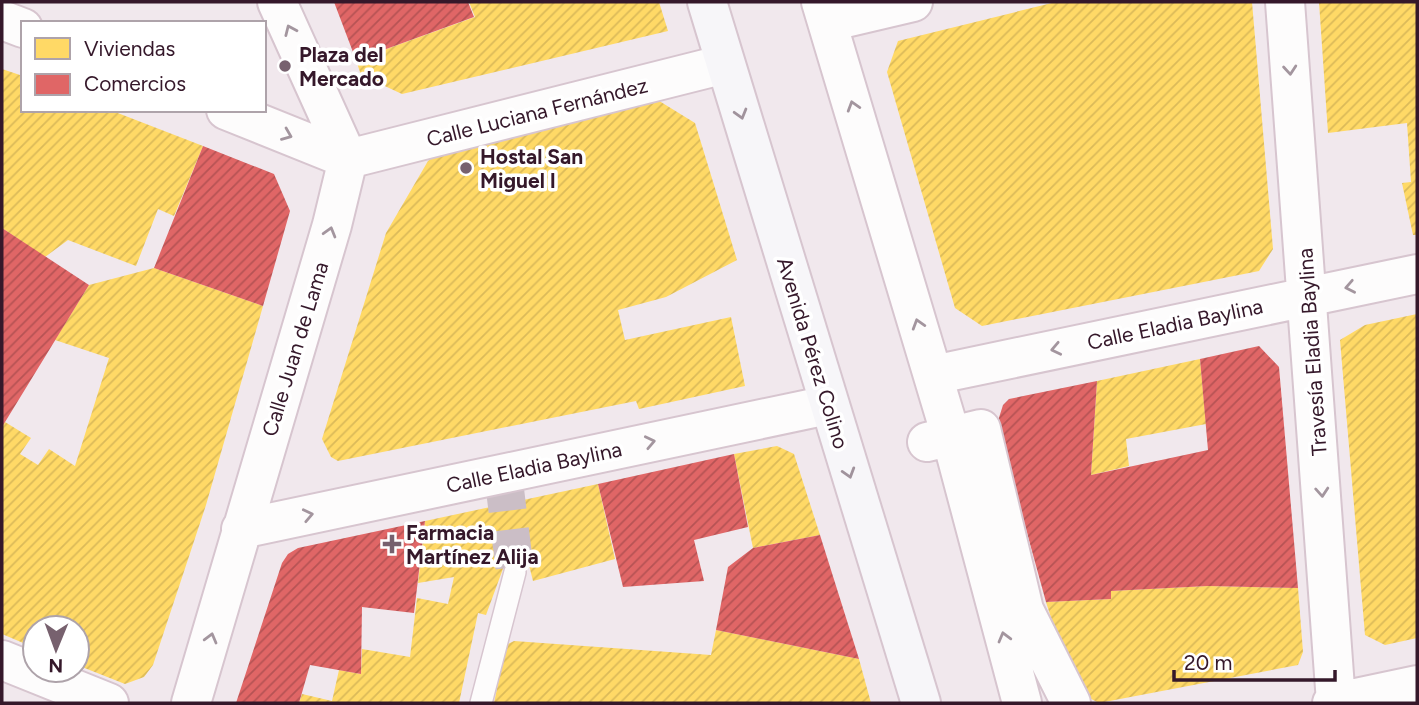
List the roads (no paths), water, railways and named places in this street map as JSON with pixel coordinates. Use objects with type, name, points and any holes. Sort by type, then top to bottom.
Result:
[{"type":"street","points":[[277,2],[348,159]]},
{"type":"street","name":"Avenida Pérez Colino","points":[[707,2],[921,703]]},
{"type":"street","points":[[913,2],[825,12],[933,375],[939,439],[1022,703]]},
{"type":"street","name":"Travesía Eladia Baylina","points":[[1285,2],[1308,295],[1334,703]]},
{"type":"street","points":[[2,20],[21,27]]},
{"type":"street","name":"Calle Luciana Fernández","points":[[348,159],[725,64]]},
{"type":"street","points":[[231,112],[348,159]]},
{"type":"street","name":"Calle Juan de Lama","points":[[191,703],[328,238],[348,159]]},
{"type":"street","name":"Calle Eladia Baylina","points":[[933,375],[1417,274]]},
{"type":"street","name":"Calle Eladia Baylina","points":[[241,529],[828,405]]},
{"type":"street","points":[[939,439],[981,429],[1024,610],[1070,703]]},
{"type":"street","points":[[2,660],[109,703]]},
{"type":"street","points":[[1334,703],[1417,685]]},
{"type":"lane","points":[[481,703],[515,572]]},
{"type":"tunnel","points":[[503,473],[515,572]]},
{"type":"place","name":"Plaza del Mercado","points":[[285,66]]},
{"type":"place","name":"Hostal San Miguel I","points":[[466,168]]},
{"type":"place","name":"Farmacia Martínez Alija","points":[[392,544]]}]
